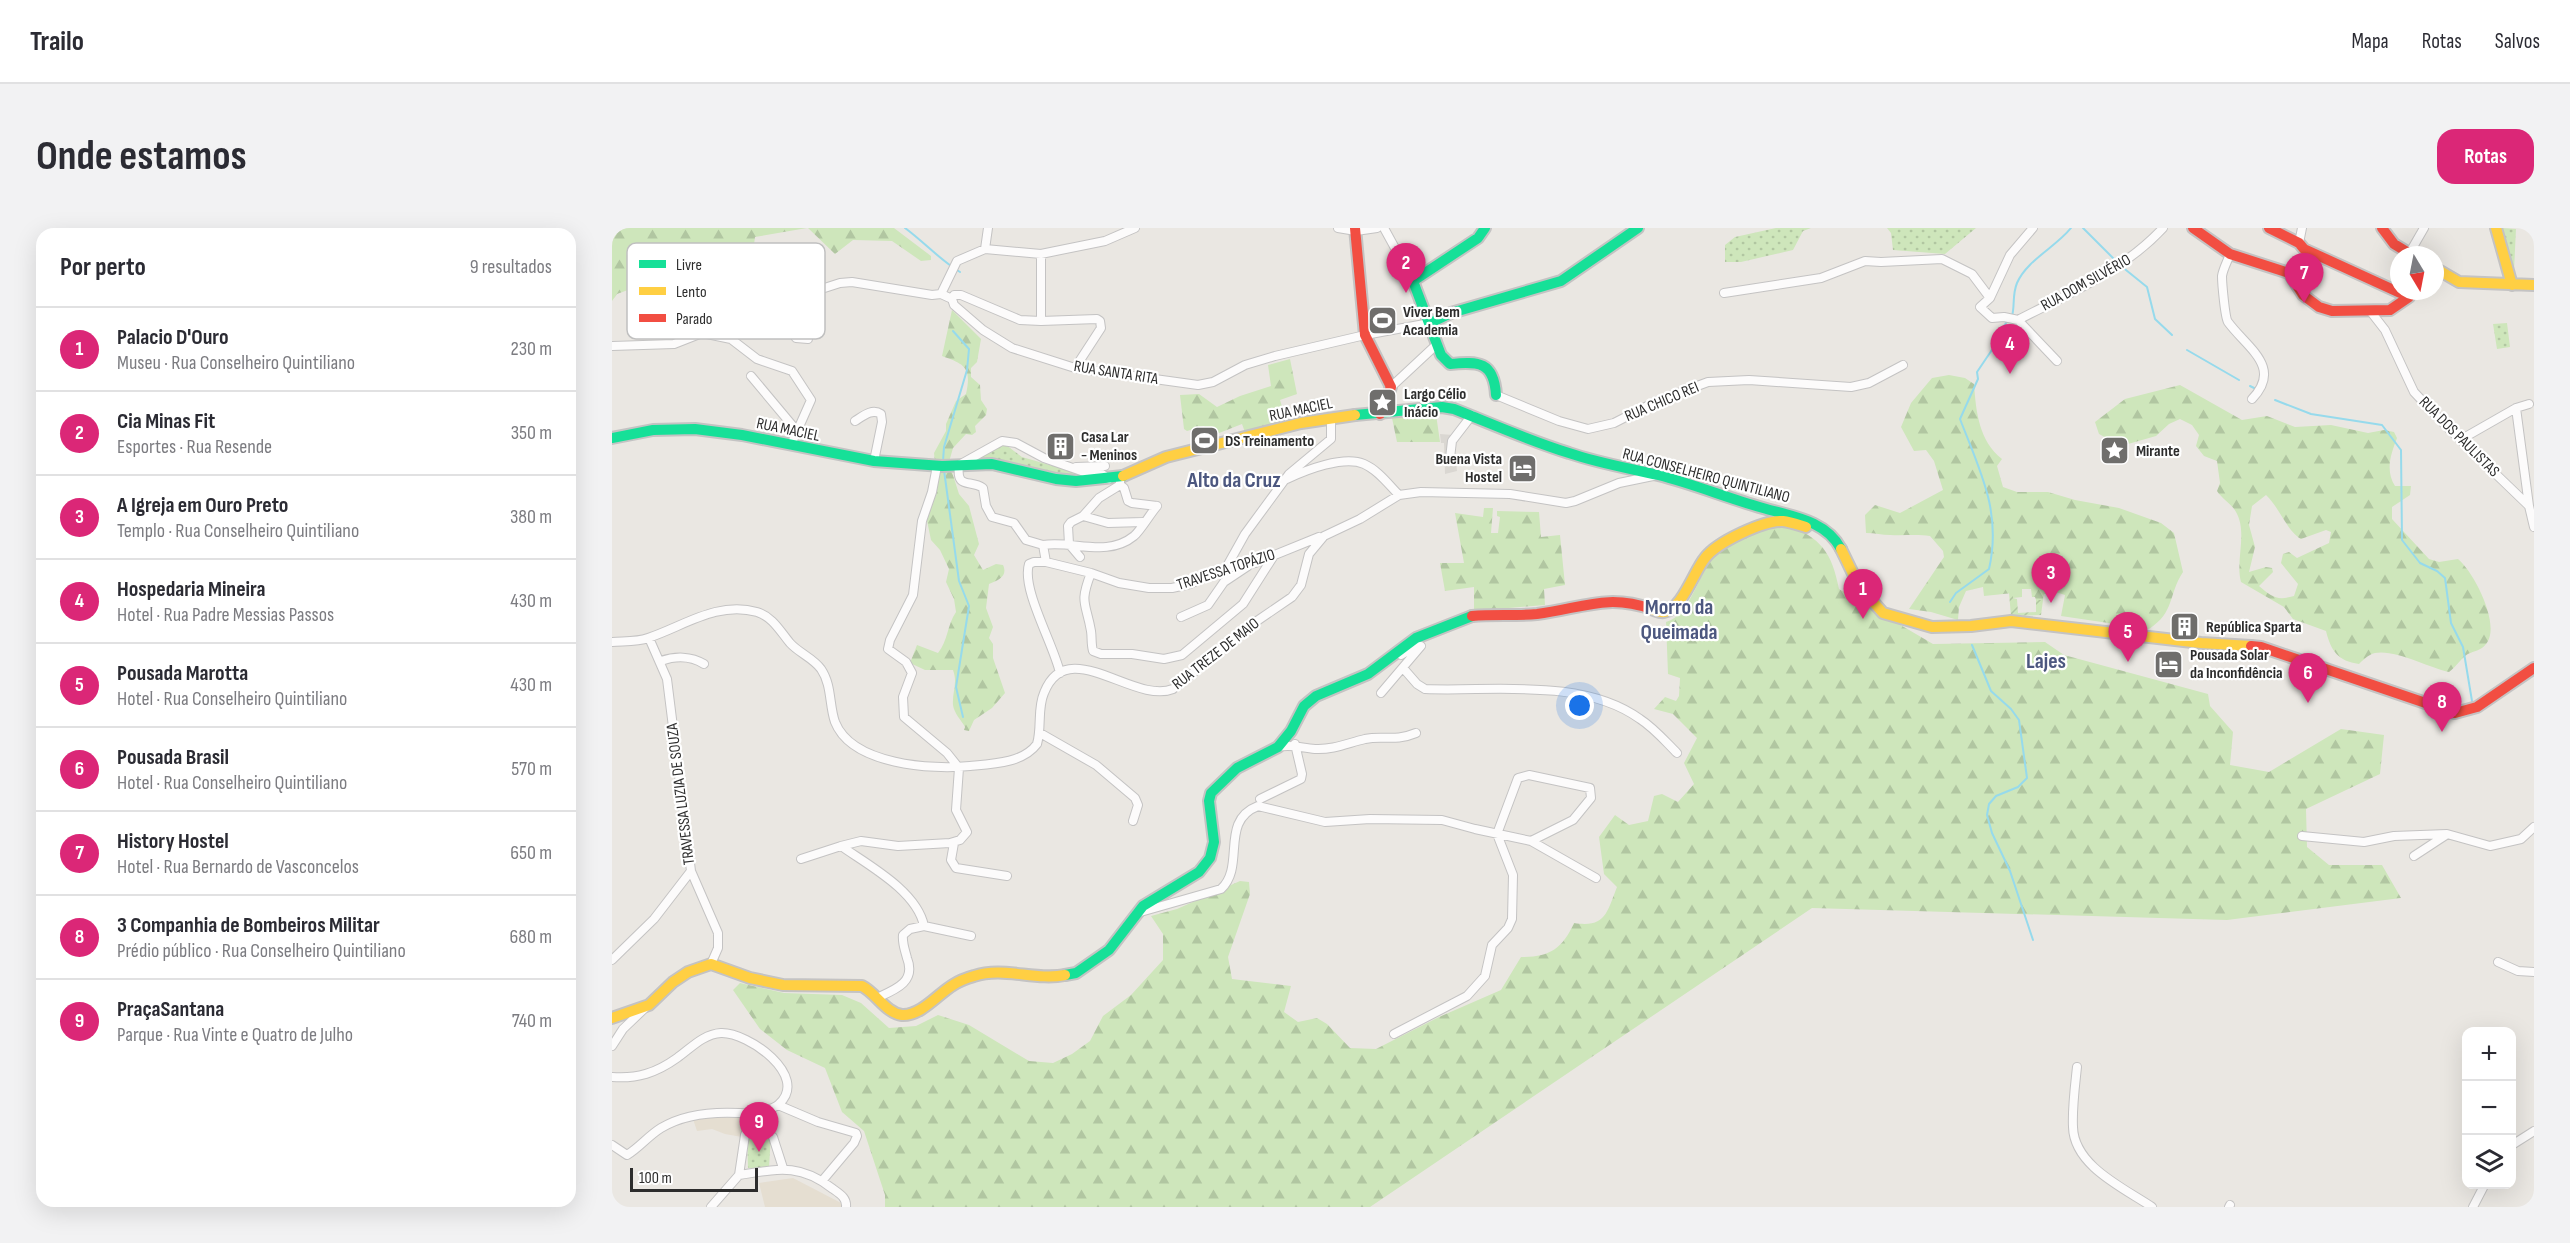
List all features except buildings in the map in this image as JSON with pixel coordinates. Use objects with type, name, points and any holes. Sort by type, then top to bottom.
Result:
[{"type":"street","points":[[985,249],[988,228]]},
{"type":"street","points":[[941,294],[957,261],[985,249],[1041,254],[1105,241],[1135,228]]},
{"type":"street","points":[[1338,228],[1356,230],[1377,228]]},
{"type":"street","points":[[1384,228],[1413,281],[1430,323],[1435,346],[1443,358],[1450,364],[1467,362],[1485,364],[1492,372],[1496,384],[1496,395]]},
{"type":"street","points":[[1413,281],[1478,238],[1485,228]]},
{"type":"street","points":[[1430,323],[1451,313],[1561,281],[1638,228]]},
{"type":"street","points":[[2033,228],[2010,255],[1990,298],[1980,307],[1992,318],[2004,317],[2018,320],[2057,361]]},
{"type":"street","name":"RUA DOM SILVÉRIO","points":[[2018,320],[2110,273],[2143,250],[2163,228]]},
{"type":"street","points":[[2193,228],[2230,254],[2289,273],[2303,295],[2319,307],[2332,311],[2371,312],[2390,310],[2402,300]]},
{"type":"street","points":[[2269,228],[2299,243],[2304,249],[2390,286]]},
{"type":"street","points":[[2299,243],[2302,228]]},
{"type":"street","points":[[2382,228],[2397,246]]},
{"type":"street","points":[[2415,246],[2424,228]]},
{"type":"street","points":[[2496,228],[2512,285]]},
{"type":"street","points":[[1356,230],[1365,335],[1391,387]]},
{"type":"street","points":[[1041,254],[1041,321]]},
{"type":"street","points":[[2230,254],[2222,274],[2227,321],[2235,327],[2262,362],[2265,372],[2263,385],[2252,399]]},
{"type":"street","points":[[1724,292],[1821,278],[1865,261],[1942,259],[1972,274],[1990,298]]},
{"type":"street","points":[[2444,273],[2459,282],[2534,285]]},
{"type":"street","name":"RUA SANTA RITA","points":[[825,288],[852,282],[932,295],[941,294],[952,299],[954,305],[983,330],[1012,348],[1075,368],[1198,385],[1213,382],[1245,365],[1365,335],[1430,323]]},
{"type":"street","points":[[952,299],[954,295],[961,295],[1020,320],[1100,321],[1101,328],[1075,368]]},
{"type":"street","name":"RUA DOS PAULISTAS","points":[[2371,312],[2385,330],[2414,392],[2529,506]]},
{"type":"street","name":"RUA SANTA RITA","points":[[612,346],[674,344],[687,339]]},
{"type":"street","points":[[731,339],[757,359],[792,371],[811,400],[791,445]]},
{"type":"street","points":[[1380,414],[1391,387],[1435,346]]},
{"type":"street","name":"RUA CHICO REI","points":[[1496,395],[1575,428],[1588,429],[1614,423],[1657,401],[1708,382],[1749,380],[1851,387],[1869,383],[1903,365]]},
{"type":"street","points":[[751,376],[797,431]]},
{"type":"street","points":[[2460,440],[2516,408],[2529,404]]},
{"type":"street","name":"RUA CONSELHEIRO QUINTILIANO","points":[[1380,414],[1442,407],[1472,415],[1525,438],[1568,453],[1616,467],[1657,475],[1789,513],[1827,531],[1839,545],[1859,586],[1883,613],[1932,627],[1971,626],[2011,621],[2201,643],[2261,647],[2455,713],[2477,707],[2534,668]]},
{"type":"street","points":[[2516,408],[2529,506],[2534,527]]},
{"type":"street","points":[[855,421],[868,413],[881,414],[882,422],[874,461]]},
{"type":"street","name":"RUA MACIEL","points":[[612,438],[653,430],[695,429],[874,461],[947,466],[992,464],[1056,479],[1117,481],[1166,457],[1301,423],[1380,414]]},
{"type":"street","points":[[1450,458],[1452,441],[1472,415]]},
{"type":"street","points":[[1226,568],[1251,526],[1293,470],[1331,439],[1331,419]]},
{"type":"street","points":[[801,859],[861,841],[898,846],[954,843],[964,837],[967,832],[956,810],[958,768],[947,753],[904,717],[903,697],[912,673],[906,662],[888,649],[890,640],[913,595],[922,521],[933,492],[947,466],[1002,441],[1016,443],[1044,458],[1088,473],[1102,474],[1117,481],[1124,488],[1128,501],[1132,503],[1157,506],[1135,535],[1116,544],[1088,548],[1069,544],[1043,545],[1026,540],[1014,523],[992,517],[986,506],[983,488],[961,482],[947,466]]},
{"type":"street","points":[[1287,479],[1310,468],[1358,462],[1370,468],[1400,495]]},
{"type":"street","points":[[1074,467],[1105,466]]},
{"type":"street","points":[[1324,536],[1360,519],[1400,495],[1421,492],[1510,494],[1566,503],[1618,483],[1657,475]]},
{"type":"street","points":[[1080,557],[1069,544],[1068,526],[1083,516],[1117,481]]},
{"type":"street","points":[[1083,516],[1108,523],[1143,522]]},
{"type":"street","points":[[1376,669],[1416,638],[1452,622],[1479,615],[1536,614],[1605,601],[1634,603],[1662,613],[1678,603],[1705,557],[1731,538],[1751,529],[1783,521],[1827,531]]},
{"type":"street","name":"TRAVESSA TOPÁZIO","points":[[1046,562],[1137,587],[1172,588],[1191,584],[1226,568],[1273,557],[1324,536]]},
{"type":"street","name":"RUA TREZE DE MAIO","points":[[1060,673],[1082,668],[1150,692],[1165,692],[1173,689],[1254,623],[1292,597],[1301,585],[1309,554],[1324,536]]},
{"type":"street","points":[[612,642],[649,638],[706,614],[742,610],[759,613],[777,625],[791,644],[821,669],[827,680],[835,722],[849,741],[864,750],[905,764],[933,768],[958,768],[999,764],[1033,750],[1040,733],[1040,714],[1044,691],[1060,673],[1056,655],[1041,621],[1028,580],[1029,564],[1046,562],[1043,545]]},
{"type":"street","points":[[1091,573],[1086,587],[1084,608],[1091,632],[1092,651],[1101,654],[1170,658],[1182,655],[1228,618],[1252,592],[1273,557]]},
{"type":"street","points":[[1181,617],[1208,605],[1224,582],[1255,563]]},
{"type":"street","name":"TRAVESSA LUZIA DE SOUZA","points":[[612,960],[654,919],[691,871],[667,679],[661,660],[649,638]]},
{"type":"street","points":[[1278,747],[1309,701],[1376,669],[1413,647],[1421,646],[1381,693]]},
{"type":"street","points":[[661,660],[690,658],[704,664]]},
{"type":"street","points":[[1403,668],[1425,688],[1562,691],[1604,701],[1640,718],[1677,753]]},
{"type":"street","points":[[1040,733],[1091,762],[1135,798],[1138,805],[1133,822]]},
{"type":"street","points":[[612,1046],[623,1029],[673,982],[688,972],[711,964],[750,978],[783,985],[843,984],[862,987],[879,997],[894,1013],[905,1015],[918,1011],[954,984],[976,975],[997,973],[1052,978],[1076,973],[1109,950],[1136,914],[1152,900],[1200,872],[1209,858],[1214,842],[1209,801],[1211,793],[1237,768],[1278,747],[1295,744],[1315,749],[1338,747],[1365,739],[1399,739],[1416,733]]},
{"type":"street","points":[[1260,799],[1301,779],[1302,774],[1295,744]]},
{"type":"street","points":[[1394,1034],[1467,996],[1485,976],[1492,945],[1508,928],[1512,919],[1513,875],[1497,834],[1513,788],[1521,776],[1590,788],[1591,798],[1573,820],[1531,841]]},
{"type":"street","points":[[1136,914],[1221,890],[1232,874],[1237,824],[1246,813],[1258,806],[1319,821],[1436,819],[1531,841],[1596,878]]},
{"type":"street","points":[[2302,836],[2364,842],[2394,836],[2447,834],[2490,846],[2521,839],[2534,827]]},
{"type":"street","points":[[2414,856],[2447,834]]},
{"type":"street","points":[[954,843],[951,860],[956,868],[1007,876]]},
{"type":"street","points":[[841,846],[892,882],[914,906],[924,926]]},
{"type":"street","points":[[691,871],[718,933],[718,948],[711,964]]},
{"type":"street","points":[[879,997],[900,987],[908,979],[910,968],[903,947],[903,935],[910,929],[924,926],[971,936]]},
{"type":"street","points":[[2498,962],[2518,971],[2534,972]]},
{"type":"street","points":[[612,1018],[649,1005]]},
{"type":"street","points":[[612,1077],[633,1078],[647,1075],[666,1066],[690,1047],[720,1033],[734,1034],[753,1042],[769,1054],[781,1070],[787,1088],[786,1095],[778,1105],[753,1114],[713,1113],[673,1122],[659,1129],[627,1155],[612,1145]]},
{"type":"street","points":[[2077,1067],[2073,1127],[2080,1151],[2092,1165],[2152,1207]]},
{"type":"street","points":[[778,1105],[818,1122],[856,1133],[854,1143],[822,1180]]},
{"type":"street","points":[[711,1207],[739,1175],[745,1135],[753,1114]]},
{"type":"street","points":[[2516,1142],[2534,1131]]},
{"type":"street","points":[[772,1137],[783,1168]]},
{"type":"street","points":[[739,1175],[783,1168],[809,1174],[822,1180],[846,1200],[846,1207]]},
{"type":"street","points":[[2473,1207],[2483,1189]]},
{"type":"shaded area","points":[[1440,434],[1453,435],[1457,471],[1445,474],[1444,443],[1441,443]]},
{"type":"shaded area","points":[[721,1114],[745,1114],[742,1137],[712,1129],[697,1131],[693,1119]]},
{"type":"shaded area","points":[[793,1178],[845,1205],[843,1207],[765,1207],[759,1183]]},
{"type":"green space","points":[[612,228],[807,228],[755,237],[754,243],[627,243],[627,290],[617,294],[612,301]]},
{"type":"green space","points":[[808,228],[894,228],[931,256],[931,260],[921,261],[892,241],[853,240],[835,254]]},
{"type":"green space","points":[[1776,228],[1811,228],[1803,231],[1793,250],[1741,262],[1725,262],[1725,245],[1735,237]]},
{"type":"green space","points":[[1887,228],[1976,228],[1945,254],[1893,250],[1891,233]]},
{"type":"green space","points":[[2502,228],[2516,229],[2514,271],[2511,271]]},
{"type":"green space","points":[[952,310],[981,339],[977,362],[971,368],[971,377],[980,385],[981,400],[987,409],[986,415],[975,426],[976,432],[972,435],[966,434],[953,448],[949,462],[935,462],[934,453],[946,431],[946,424],[956,401],[966,394],[968,385],[967,372],[961,364],[942,356]]},
{"type":"green space","points":[[2507,323],[2510,347],[2497,349],[2493,324]]},
{"type":"green space","points":[[1290,359],[1297,394],[1280,400],[1287,423],[1246,435],[1242,424],[1209,437],[1204,426],[1187,431],[1184,429],[1180,395],[1199,394],[1217,407],[1240,396],[1271,386],[1268,365]]},
{"type":"green space","points":[[1949,375],[1965,378],[1974,384],[1980,425],[1988,444],[2002,459],[1997,466],[2003,487],[2017,492],[2048,492],[2075,500],[2119,508],[2161,523],[2174,533],[2183,572],[2167,610],[2157,623],[2149,629],[2061,616],[2065,595],[2049,590],[2048,594],[2044,594],[2043,600],[2036,600],[2032,597],[2031,589],[2022,589],[2022,597],[2013,598],[2013,593],[1984,596],[1983,587],[1966,591],[1959,607],[1958,620],[1931,612],[1909,609],[1944,557],[1943,551],[1930,536],[1866,533],[1865,515],[1875,505],[1900,513],[1943,490],[1934,461],[1926,450],[1914,451],[1901,427],[1911,403],[1932,378]]},
{"type":"green space","points":[[2180,385],[2242,420],[2267,416],[2295,427],[2331,425],[2368,433],[2384,430],[2394,432],[2397,438],[2390,462],[2390,474],[2395,486],[2411,486],[2410,495],[2392,507],[2392,519],[2429,559],[2439,562],[2458,559],[2471,574],[2483,597],[2490,621],[2490,632],[2486,645],[2465,656],[2449,672],[2387,653],[2370,655],[2359,664],[2341,658],[2330,644],[2326,631],[2293,619],[2284,607],[2241,582],[2239,520],[2234,509],[2217,491],[2220,483],[2217,461],[2204,456],[2196,446],[2199,435],[2192,425],[2180,419],[2169,424],[2156,436],[2121,446],[2099,434],[2095,422],[2125,399]],"holes":[[[2266,495],[2291,530],[2301,539],[2326,530],[2331,532],[2329,543],[2297,558],[2289,552],[2283,554],[2281,563],[2298,584],[2294,596],[2283,598],[2275,597],[2259,586],[2273,572],[2272,568],[2266,567],[2249,572],[2255,547],[2249,525],[2252,506]]]},
{"type":"green space","points":[[1436,414],[1440,442],[1397,442],[1392,418]]},
{"type":"green space","points":[[1006,445],[1022,457],[1088,476],[1066,476],[1021,467],[1003,460],[977,462],[971,458],[993,446]]},
{"type":"green space","points":[[940,471],[952,472],[959,494],[969,506],[979,544],[974,555],[983,570],[996,564],[1003,565],[1004,569],[1002,577],[989,584],[986,608],[993,627],[989,638],[993,644],[993,658],[1005,693],[992,708],[974,720],[969,731],[964,730],[965,727],[954,708],[953,670],[925,670],[910,663],[917,645],[938,653],[956,612],[954,599],[946,582],[949,569],[940,550],[931,540],[926,516],[937,487]]},
{"type":"green space","points":[[1484,508],[1493,508],[1491,533],[1498,533],[1500,517],[1497,516],[1497,511],[1539,512],[1541,537],[1560,535],[1565,585],[1544,589],[1545,605],[1474,611],[1474,587],[1445,591],[1440,563],[1464,563],[1455,513],[1483,517]]},
{"type":"green space","points":[[1786,525],[1808,535],[1823,548],[1833,566],[1839,589],[1933,644],[2045,642],[2064,655],[2208,694],[2210,706],[2233,732],[2230,765],[2269,772],[2341,729],[2384,735],[2380,774],[2306,809],[2307,847],[2329,865],[2382,865],[2401,898],[2227,920],[1812,908],[1370,1207],[885,1207],[885,1195],[864,1131],[842,1112],[825,1068],[787,1050],[760,1029],[733,990],[740,983],[784,993],[842,995],[861,1003],[889,1028],[916,1026],[938,1015],[969,1025],[1029,1061],[1053,1063],[1072,1054],[1090,1041],[1103,1016],[1131,995],[1163,960],[1163,934],[1151,916],[1177,909],[1240,881],[1249,882],[1250,894],[1228,957],[1232,979],[1291,986],[1284,1012],[1298,1022],[1317,1018],[1327,1024],[1350,1048],[1376,1049],[1439,1017],[1501,990],[1521,957],[1531,957],[1554,950],[1565,939],[1574,923],[1593,923],[1604,916],[1617,887],[1604,874],[1599,837],[1615,815],[1629,825],[1648,821],[1654,796],[1662,794],[1678,802],[1694,784],[1684,763],[1697,738],[1673,714],[1654,709],[1665,697],[1676,701],[1679,696],[1680,678],[1668,674],[1666,622],[1675,618],[1689,601],[1706,567],[1720,549],[1743,536]]},
{"type":"green space","points":[[2009,593],[2013,593],[2013,598],[2017,599],[2018,613],[2036,612],[2036,600],[2043,600],[2041,615],[2011,616]]},
{"type":"green space","points":[[772,1118],[769,1168],[748,1168],[747,1137],[751,1123]]},
{"type":"waterway","points":[[905,228],[960,272]]},
{"type":"waterway","points":[[2012,316],[2015,287],[2022,275],[2035,260],[2071,228]]},
{"type":"waterway","points":[[2083,228],[2117,262]]},
{"type":"waterway","points":[[2121,266],[2147,287],[2155,319],[2172,335]]},
{"type":"waterway","points":[[1950,602],[1956,593],[1989,569],[1993,529],[1991,510],[1981,474],[1960,419],[1978,379],[1977,372],[2000,338],[2002,329],[2008,320]]},
{"type":"waterway","points":[[943,461],[944,447],[967,370],[969,349],[953,331]]},
{"type":"waterway","points":[[2187,350],[2239,380]]},
{"type":"waterway","points":[[2250,386],[2256,389]]},
{"type":"waterway","points":[[2275,400],[2311,414],[2382,425],[2401,450],[2402,540],[2420,563],[2437,571],[2445,578],[2451,623],[2463,647],[2472,701]]},
{"type":"waterway","points":[[944,470],[959,581],[969,606],[956,687],[963,717]]},
{"type":"waterway","points":[[1972,645],[1991,691],[2011,709],[2019,720],[2027,778],[2018,787],[1996,796],[1989,804],[1987,815],[1992,833],[2010,871],[2033,940]]},
{"type":"traffic: fast","points":[[1485,228],[1478,238],[1413,281],[1441,355],[1450,364],[1469,363],[1483,366],[1492,376],[1496,395]]},
{"type":"traffic: fast","points":[[1430,323],[1451,313],[1561,281],[1638,228]]},
{"type":"traffic: fast","points":[[1355,415],[1442,407],[1454,409],[1525,438],[1580,457],[1658,475],[1796,517],[1826,531],[1841,549]]},
{"type":"traffic: fast","points":[[612,438],[653,430],[695,429],[742,435],[874,461],[942,466],[992,464],[1056,479],[1076,481],[1123,476]]},
{"type":"traffic: fast","points":[[1065,975],[1076,973],[1109,950],[1143,906],[1199,872],[1210,858],[1214,842],[1209,801],[1211,793],[1237,768],[1278,747],[1291,731],[1304,706],[1316,696],[1368,674],[1416,638],[1472,616]]},
{"type":"traffic: slow","points":[[2496,228],[2512,285]]},
{"type":"traffic: slow","points":[[2444,273],[2459,282],[2534,285]]},
{"type":"traffic: slow","points":[[1123,476],[1166,457],[1301,423],[1355,415]]},
{"type":"traffic: slow","points":[[1651,609],[1664,612],[1676,605],[1705,558],[1730,539],[1753,528],[1775,522],[1786,521],[1806,527]]},
{"type":"traffic: slow","points":[[1841,549],[1859,586],[1883,613],[1932,627],[1971,626],[2011,621],[2201,643],[2251,646]]},
{"type":"traffic: slow","points":[[612,1018],[649,1005],[673,982],[688,972],[711,964],[750,978],[783,985],[862,986],[891,1011],[902,1015],[916,1012],[955,984],[985,973],[1065,975]]},
{"type":"traffic: jam","points":[[1355,228],[1365,335],[1391,387],[1380,414]]},
{"type":"traffic: jam","points":[[2193,228],[2230,254],[2289,273],[2303,295],[2319,307],[2332,311],[2390,310],[2405,300]]},
{"type":"traffic: jam","points":[[2269,228],[2299,243],[2304,249],[2390,288]]},
{"type":"traffic: jam","points":[[2382,228],[2397,246]]},
{"type":"traffic: jam","points":[[1472,616],[1537,614],[1607,602],[1635,604],[1651,609]]},
{"type":"traffic: jam","points":[[2251,646],[2261,647],[2455,713],[2477,707],[2534,668]]},
{"type":"place","name":"Cia Minas Fit","points":[[1406,293]]},
{"type":"place","name":"History Hostel","points":[[2304,303]]},
{"type":"place","name":"Viver Bem Academia","points":[[1382,321]]},
{"type":"place","name":"Hospedaria Mineira","points":[[2010,374]]},
{"type":"place","name":"Largo Célio Inácio","points":[[1383,403]]},
{"type":"place","name":"DS Treinamento","points":[[1204,441]]},
{"type":"place","name":"Casa Lar - Meninos","points":[[1060,446]]},
{"type":"place","name":"Mirante","points":[[2115,451]]},
{"type":"place","name":"Buena Vista Hostel","points":[[1523,468]]},
{"type":"place","name":"A Igreja em Ouro Preto","points":[[2051,603]]},
{"type":"place","name":"Palacio D'Ouro","points":[[1863,619]]},
{"type":"place","name":"República Sparta","points":[[2185,627]]},
{"type":"place","name":"Pousada Marotta","points":[[2128,662]]},
{"type":"place","name":"Pousada Solar da Inconfidência","points":[[2169,664]]},
{"type":"place","name":"Pousada Brasil","points":[[2308,703]]},
{"type":"place","name":"3 Companhia de Bombeiros Militar","points":[[2442,732]]},
{"type":"place","name":"PraçaSantana","points":[[759,1152]]},
{"type":"district","name":"Alto da Cruz","points":[[1234,480]]},
{"type":"district","name":"Morro da Queimada","points":[[1679,620]]},
{"type":"district","name":"Lajes","points":[[2046,661]]}]
